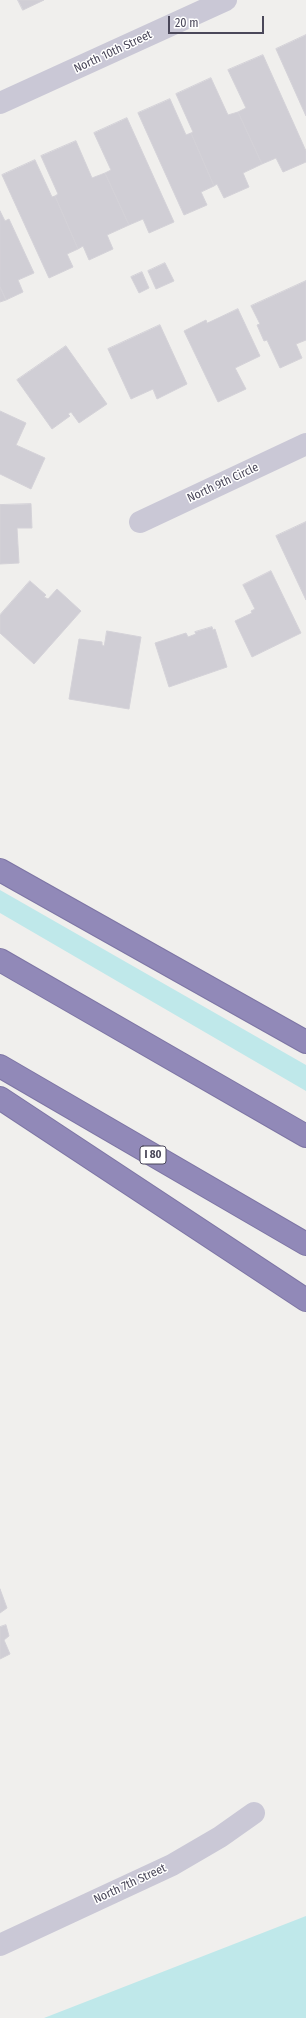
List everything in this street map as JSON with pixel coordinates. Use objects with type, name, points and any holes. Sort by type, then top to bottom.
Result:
[{"type":"highway","points":[[0,870],[306,1042]]},
{"type":"highway","points":[[0,960],[306,1136]]},
{"type":"highway","name":"I 80","points":[[0,1066],[306,1244]]},
{"type":"highway","points":[[0,1098],[306,1300]]},
{"type":"street","name":"North 10th Street","points":[[0,103],[226,0]]},
{"type":"street","name":"North 9th Circle","points":[[140,522],[306,444]]},
{"type":"street","name":"North 7th Street","points":[[0,1946],[172,1865],[226,1834],[254,1813]]},
{"type":"shaded area","points":[[0,890],[306,1065],[306,1091],[0,913]]},
{"type":"shaded area","points":[[306,1916],[306,2018],[44,2018]]},
{"type":"building","points":[[18,0],[44,0],[23,10]]},
{"type":"building","points":[[306,35],[306,116],[276,49]]},
{"type":"building","points":[[263,55],[306,151],[306,162],[283,172],[276,158],[262,164],[238,112],[246,108],[228,70]]},
{"type":"building","points":[[211,78],[228,115],[238,112],[262,164],[243,173],[249,187],[224,198],[217,184],[214,186],[191,133],[193,132],[176,94]]},
{"type":"building","points":[[170,99],[186,135],[191,133],[214,186],[201,192],[207,205],[184,215],[138,113]]},
{"type":"building","points":[[127,118],[174,222],[149,233],[143,219],[129,225],[105,173],[111,170],[94,133]]},
{"type":"building","points":[[76,141],[92,178],[105,173],[129,225],[107,235],[113,249],[89,260],[83,246],[78,249],[55,196],[58,194],[41,156]]},
{"type":"building","points":[[35,160],[52,197],[55,196],[78,249],[67,254],[73,267],[49,278],[2,175]]},
{"type":"building","points":[[0,211],[5,221],[9,219],[34,273],[18,280],[23,292],[6,300],[0,287]]},
{"type":"building","points":[[165,263],[174,281],[156,289],[148,271]]},
{"type":"building","points":[[142,272],[149,288],[139,293],[131,277]]},
{"type":"building","points":[[306,281],[306,340],[296,344],[302,358],[280,368],[267,340],[264,341],[257,325],[260,324],[251,306]]},
{"type":"building","points":[[0,287],[6,300],[0,302]]},
{"type":"building","points":[[238,309],[260,356],[235,368],[246,389],[218,402],[184,331],[206,320],[207,323]]},
{"type":"building","points":[[160,325],[187,384],[157,399],[153,389],[131,399],[108,349]]},
{"type":"building","points":[[66,346],[107,404],[79,423],[71,412],[68,414],[70,416],[52,429],[17,380]]},
{"type":"building","points":[[0,411],[26,423],[16,445],[45,458],[31,489],[0,474]]},
{"type":"building","points":[[31,504],[32,528],[17,528],[19,563],[0,564],[0,505]]},
{"type":"building","points":[[306,522],[306,600],[276,536]]},
{"type":"building","points":[[271,571],[301,633],[252,657],[235,621],[252,613],[251,611],[255,609],[243,585]]},
{"type":"building","points":[[30,581],[46,595],[44,597],[48,599],[57,589],[81,611],[34,664],[0,633],[0,615]]},
{"type":"building","points":[[212,627],[213,630],[215,629],[227,667],[169,687],[155,643],[186,633],[188,637],[196,634],[195,632]]},
{"type":"building","points":[[107,631],[141,637],[129,709],[69,699],[79,639],[102,642],[102,645],[104,646]]},
{"type":"building","points":[[0,1589],[7,1608],[0,1613]]},
{"type":"building","points":[[6,1625],[9,1636],[4,1640],[10,1654],[0,1659],[0,1627]]}]
